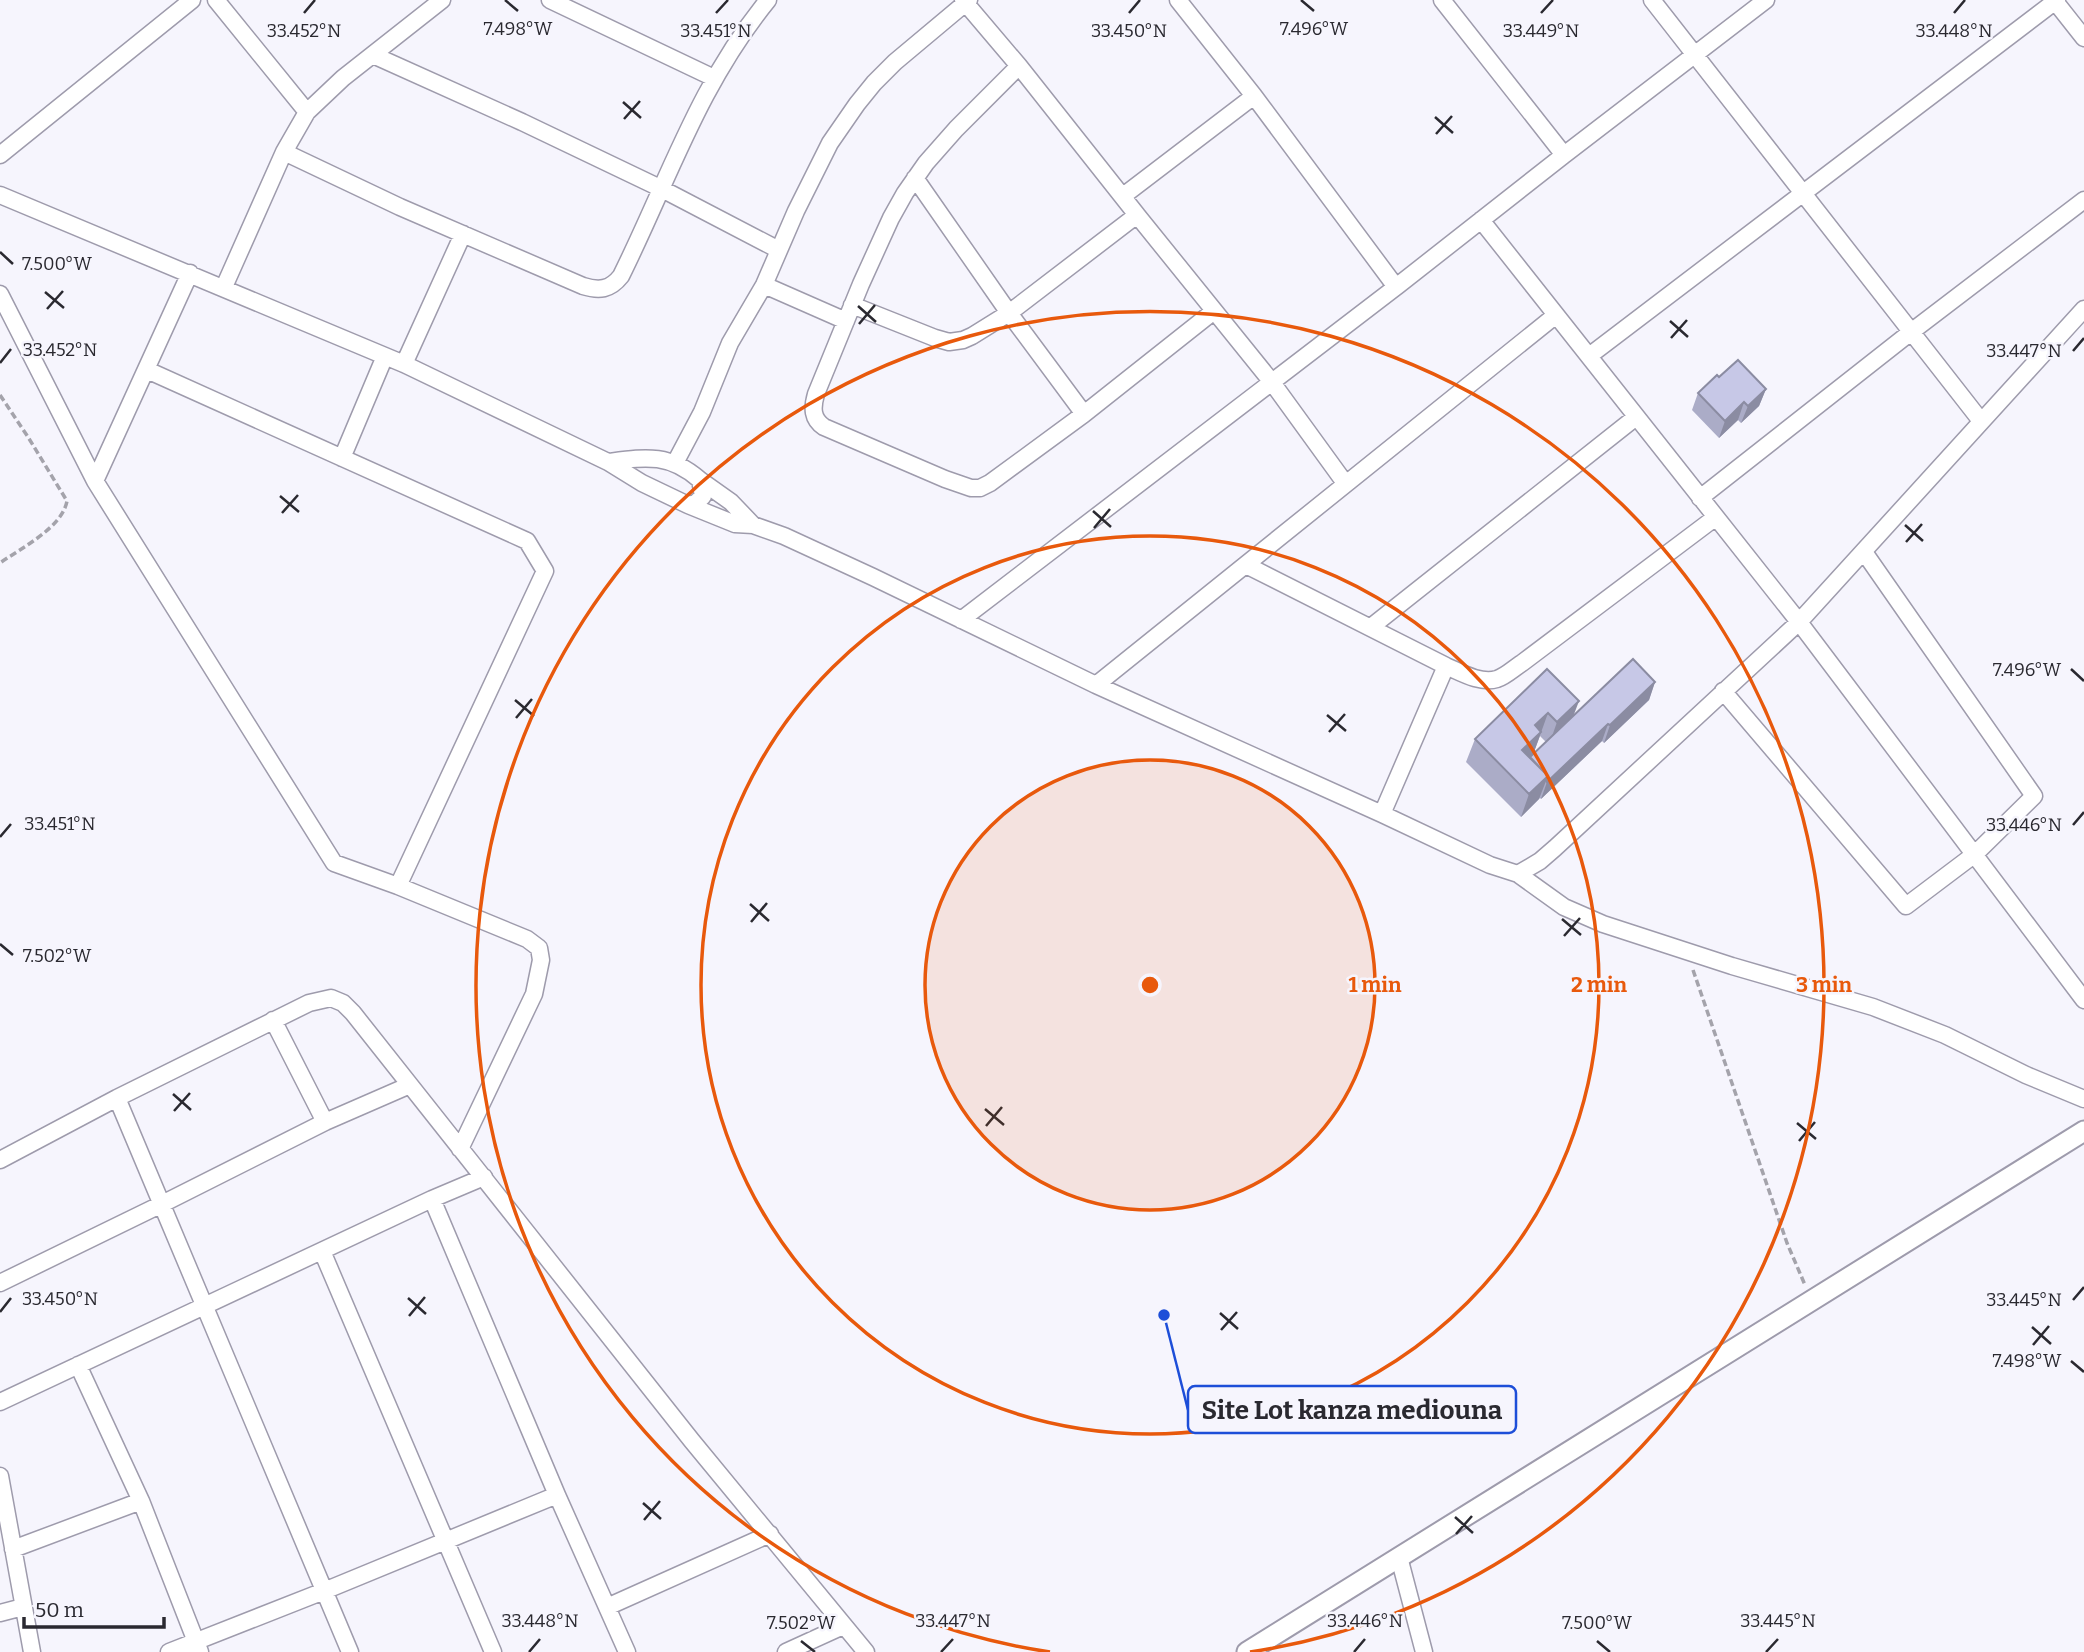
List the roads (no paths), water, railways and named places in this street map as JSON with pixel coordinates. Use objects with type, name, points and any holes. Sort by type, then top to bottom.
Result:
[{"type":"street","points":[[0,155],[192,0]]},
{"type":"street","points":[[216,0],[307,112]]},
{"type":"street","points":[[224,287],[284,152],[307,112],[320,98],[442,0]]},
{"type":"street","points":[[550,0],[714,78]]},
{"type":"street","points":[[284,152],[400,207],[583,286],[595,290],[606,289],[621,276],[690,124],[714,78],[732,48],[768,0]]},
{"type":"street","points":[[1178,0],[1254,96],[1396,287]]},
{"type":"street","points":[[1442,0],[1564,155]]},
{"type":"street","points":[[1653,0],[1981,421]]},
{"type":"street","points":[[961,620],[1766,0]]},
{"type":"street","points":[[675,463],[702,412],[730,343],[764,285],[819,162],[856,104],[895,62],[966,1],[1270,382],[1345,483]]},
{"type":"street","points":[[1589,356],[2056,1],[2084,38]]},
{"type":"street","points":[[373,55],[660,188],[779,250]]},
{"type":"street","points":[[1019,66],[956,129],[915,178],[891,218],[852,304],[816,394],[813,411],[816,420],[824,428],[954,483],[971,488],[983,486],[1028,457],[1214,312]]},
{"type":"street","points":[[1123,196],[1254,96]]},
{"type":"street","points":[[915,178],[1009,313],[1084,414]]},
{"type":"street","points":[[0,195],[404,364],[608,462],[642,483],[688,505],[735,524],[753,525],[810,548],[1096,685],[1490,865],[1518,874],[1548,897],[1576,912],[1630,934],[1854,1001],[1919,1024],[2026,1075],[2084,1099]]},
{"type":"street","points":[[1700,498],[2084,200]]},
{"type":"street","points":[[852,304],[911,330],[949,342],[963,340],[1009,313],[1137,215]]},
{"type":"street","points":[[1481,220],[1799,622],[2084,1000]]},
{"type":"street","points":[[404,364],[463,234]]},
{"type":"street","points":[[95,481],[190,273]]},
{"type":"street","points":[[764,285],[846,321]]},
{"type":"street","points":[[0,294],[95,481],[334,863],[527,939],[539,948],[541,960],[534,994],[460,1149]]},
{"type":"street","points":[[1518,874],[1539,862],[1555,848],[1799,622],[2084,309]]},
{"type":"street","points":[[1096,685],[1556,315]]},
{"type":"street","points":[[342,458],[385,356]]},
{"type":"street","points":[[147,370],[527,541],[545,571],[398,886]]},
{"type":"street","points":[[1371,627],[1636,417]]},
{"type":"street","points":[[608,462],[652,457],[675,463],[731,502],[753,525]]},
{"type":"street","points":[[642,483],[639,478],[640,468],[643,461],[652,457]]},
{"type":"street","points":[[688,505],[696,503],[703,496],[700,480]]},
{"type":"street","points":[[1246,565],[1446,666],[1481,680],[1489,680],[1501,678],[1716,517]]},
{"type":"street","points":[[1723,691],[1906,906],[1975,855],[2034,796],[1864,551]]},
{"type":"street","points":[[1382,814],[1446,666]]},
{"type":"street","points":[[0,1160],[272,1020],[319,999],[337,999],[353,1013],[692,1441],[866,1652]]},
{"type":"street","points":[[272,1020],[325,1122]]},
{"type":"street","points":[[0,1283],[325,1122],[410,1085]]},
{"type":"street","points":[[117,1098],[350,1652]]},
{"type":"street","points":[[1247,1652],[2084,1130]]},
{"type":"street","points":[[0,1402],[484,1177]]},
{"type":"street","points":[[432,1199],[557,1495],[627,1652]]},
{"type":"street","points":[[322,1251],[493,1652]]},
{"type":"street","points":[[78,1365],[141,1501],[198,1646]]},
{"type":"street","points":[[0,1476],[32,1652]]},
{"type":"street","points":[[169,1652],[198,1646],[557,1495]]},
{"type":"street","points":[[13,1549],[141,1501]]},
{"type":"street","points":[[607,1607],[770,1534]]},
{"type":"street","points":[[1399,1557],[1424,1652]]},
{"type":"street","points":[[0,1613],[23,1606]]},
{"type":"street","points":[[786,1652],[843,1626]]},
{"type":"place","name":"Site Lot kanza mediouna","points":[[1164,1315]]}]
